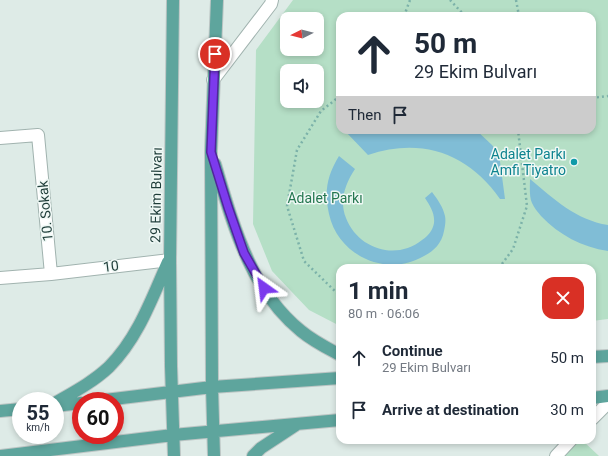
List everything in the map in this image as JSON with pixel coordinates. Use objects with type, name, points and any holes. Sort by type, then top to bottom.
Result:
[{"type":"main road","name":"29 Ekim Bulvarı","points":[[173,0],[170,260],[174,456]]},
{"type":"main road","points":[[214,456],[212,432],[211,152],[217,0]]},
{"type":"main road","points":[[211,152],[244,253],[271,300],[286,318],[301,332],[336,353]]},
{"type":"main road","points":[[64,397],[95,378],[109,366],[123,350],[136,332],[170,260]]},
{"type":"main road","points":[[596,357],[608,356]]},
{"type":"main road","points":[[124,397],[212,387],[336,378]]},
{"type":"main road","points":[[596,398],[608,396]]},
{"type":"main road","points":[[0,411],[12,410]]},
{"type":"main road","points":[[1,456],[173,435],[336,420]]},
{"type":"main road","points":[[253,456],[261,448],[298,424]]},
{"type":"main road","points":[[54,450],[79,456]]},
{"type":"street","points":[[213,80],[271,4],[272,0]]},
{"type":"street","name":"10. Sokak","points":[[0,138],[38,135],[51,274]]},
{"type":"street","name":"10","points":[[51,274],[170,260]]},
{"type":"street","points":[[0,278],[51,274]]},
{"type":"street","points":[[596,415],[608,403]]},
{"type":"street","points":[[556,456],[567,444]]},
{"type":"path","points":[[406,12],[410,0]]},
{"type":"path","points":[[450,0],[461,12]]},
{"type":"path","points":[[516,0],[518,12]]},
{"type":"path","points":[[596,98],[608,96]]},
{"type":"path","points":[[336,99],[321,111],[297,150],[287,206],[304,261],[336,292]]},
{"type":"path","points":[[502,264],[513,249],[527,206],[518,134]]},
{"type":"green space","name":"Adalet Parkı","points":[[293,0],[608,0],[608,319],[596,320],[596,264],[336,264],[336,324],[309,310],[272,271],[253,224],[256,50],[280,18],[280,56],[324,56],[324,12],[284,12]]},
{"type":"green space","points":[[574,444],[586,444],[599,456],[563,456]]},
{"type":"water","points":[[348,134],[480,134],[499,154],[505,199],[500,199],[487,183],[473,170],[458,160],[442,153],[425,149],[406,148],[388,150],[368,155]]},
{"type":"water","points":[[339,156],[355,169],[348,181],[344,193],[344,212],[352,229],[359,237],[368,244],[379,248],[401,250],[412,246],[430,233],[433,228],[434,219],[433,213],[425,198],[432,192],[442,207],[445,218],[443,235],[437,246],[424,256],[410,262],[400,264],[380,263],[366,259],[353,252],[342,241],[334,229],[329,214],[327,191],[329,177]]},
{"type":"water","points":[[530,179],[566,208],[576,214],[586,219],[608,225],[608,251],[589,247],[580,243],[555,229],[548,223],[541,216],[531,201]]},
{"type":"place","name":"Adalet Parkı Amfi Tiyatro","points":[[574,162]]},
{"type":"route","points":[[215,54],[211,152],[244,253],[264,288]]}]
